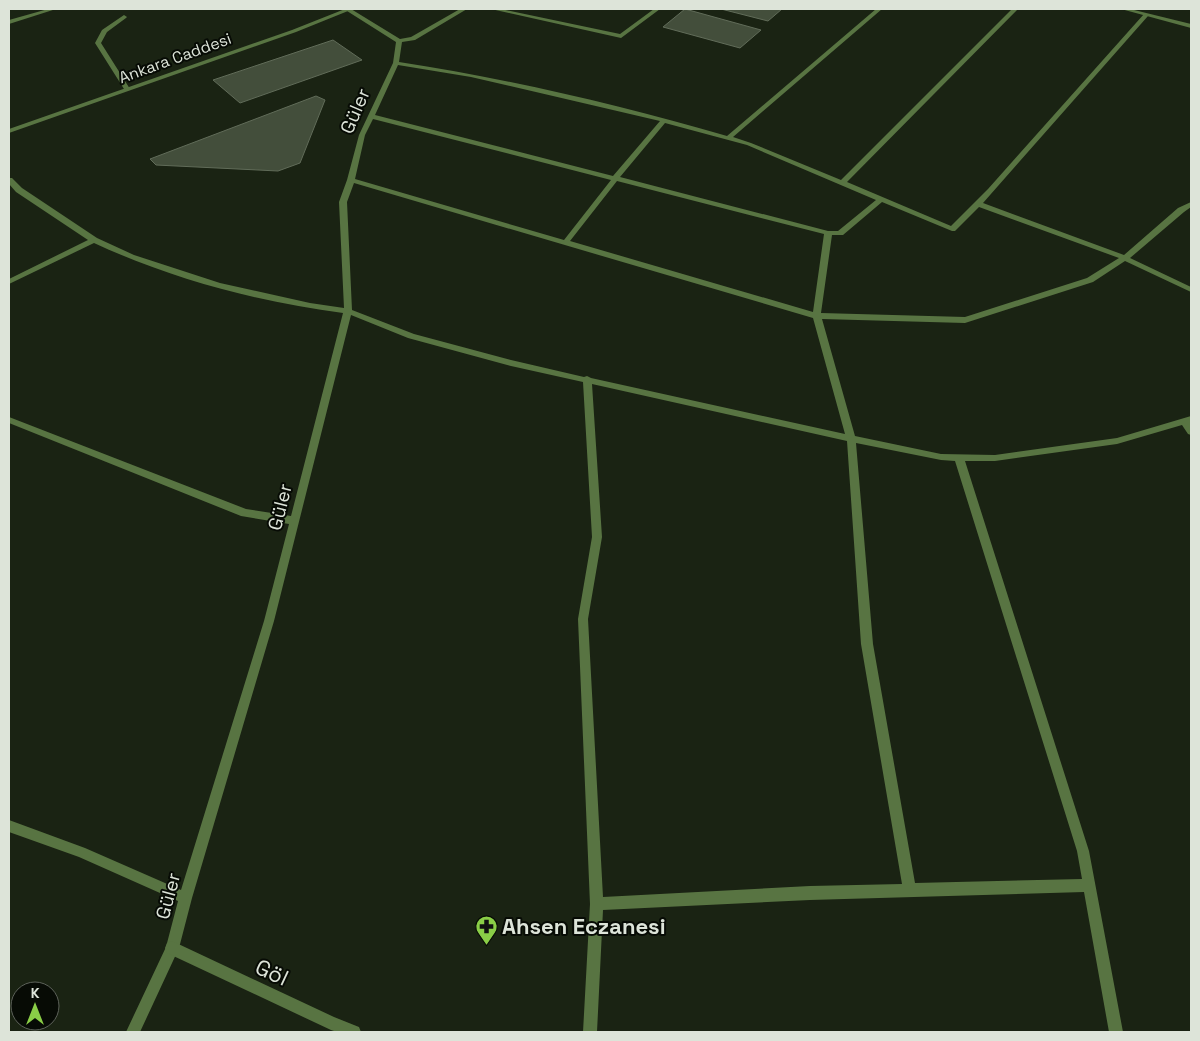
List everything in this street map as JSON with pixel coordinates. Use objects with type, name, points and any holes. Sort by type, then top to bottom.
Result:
[{"type":"street","points":[[9,22],[53,9]]},
{"type":"street","points":[[350,9],[399,41],[413,39],[464,9]]},
{"type":"street","name":"Ankara Caddesi","points":[[9,131],[350,9]]},
{"type":"street","points":[[494,9],[621,36],[657,9]]},
{"type":"street","points":[[728,138],[879,9]]},
{"type":"street","points":[[842,183],[1015,9]]},
{"type":"street","points":[[1124,9],[1191,26]]},
{"type":"street","points":[[396,63],[471,75],[664,120],[749,144],[952,229],[978,204],[1146,15]]},
{"type":"street","points":[[124,17],[104,32],[98,43],[127,89]]},
{"type":"street","name":"Güler","points":[[133,1032],[172,948],[185,898],[269,621],[348,311],[343,202],[351,180],[362,134],[396,63],[399,41]]},
{"type":"street","points":[[371,116],[828,233],[840,233],[881,200]]},
{"type":"street","points":[[565,242],[614,178],[664,120]]},
{"type":"street","points":[[9,180],[19,190],[94,240],[131,257],[218,285],[310,306],[348,311],[411,336],[512,363],[851,439],[941,457],[995,458],[1117,441],[1188,420],[1191,432]]},
{"type":"street","points":[[351,180],[817,316],[964,320],[1090,280],[1125,258],[1181,210],[1191,204]]},
{"type":"street","points":[[978,204],[1125,258],[1191,290]]},
{"type":"street","points":[[828,233],[817,316],[851,439],[867,644],[910,890]]},
{"type":"street","points":[[9,282],[94,240]]},
{"type":"street","points":[[586,380],[596,537],[583,619],[596,904],[590,1032]]},
{"type":"street","points":[[9,420],[245,513],[295,521]]},
{"type":"street","points":[[960,458],[1083,851],[1116,1032]]},
{"type":"street","points":[[9,826],[81,852],[185,898]]},
{"type":"street","points":[[596,904],[810,893],[1089,885]]},
{"type":"street","name":"Göl","points":[[172,948],[354,1032]]},
{"type":"building","points":[[685,9],[761,30],[740,48],[663,27]]},
{"type":"building","points":[[721,9],[782,9],[768,21]]},
{"type":"building","points":[[333,40],[362,60],[240,103],[213,80]]},
{"type":"building","points":[[316,96],[325,100],[300,163],[278,171],[156,165],[150,159]]},
{"type":"place","name":"Ahsen Eczanesi","points":[[486,945]]}]
